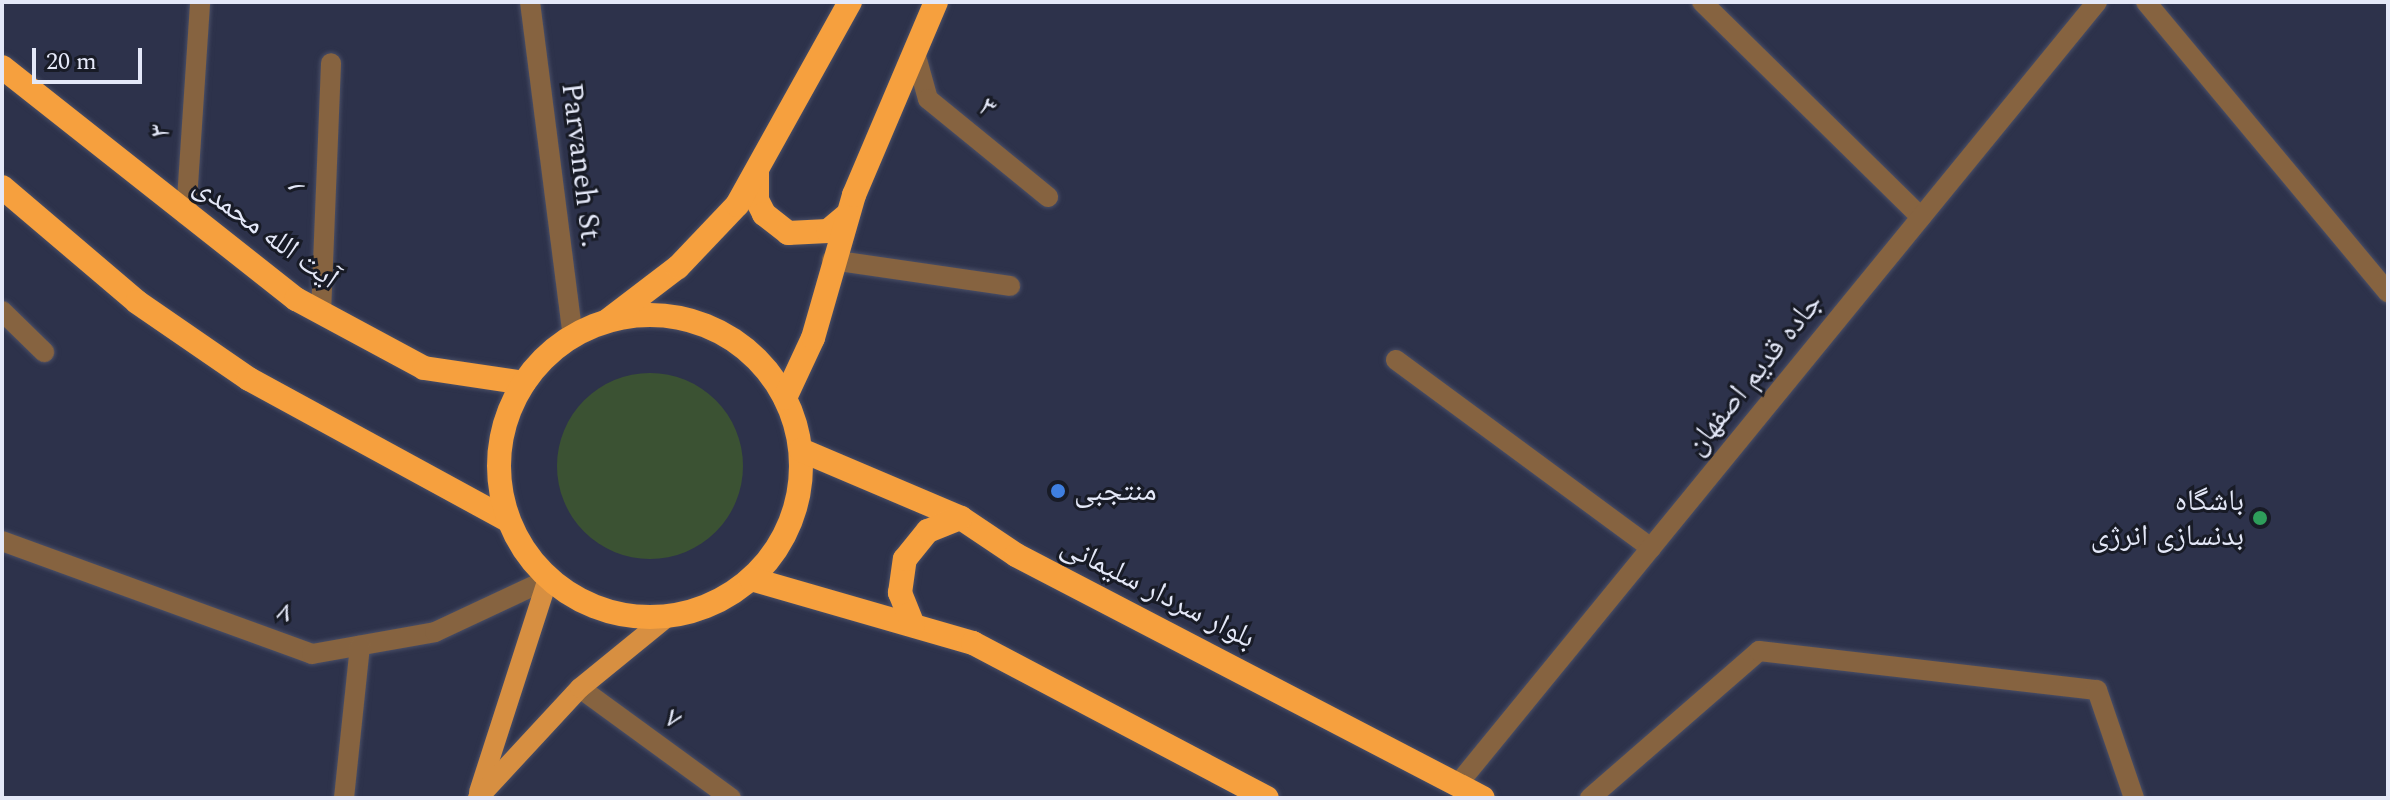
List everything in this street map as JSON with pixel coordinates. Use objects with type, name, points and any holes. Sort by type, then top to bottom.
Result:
[{"type":"highway","points":[[785,398],[813,338],[832,260],[848,214],[936,2]]},
{"type":"highway","points":[[605,322],[648,315],[692,320],[732,339],[765,367],[785,398],[801,450],[798,498],[781,542],[751,579],[712,605],[667,617],[621,615],[577,599],[548,579],[525,552],[508,520],[500,485],[500,450],[508,415],[524,383],[573,336],[605,322],[678,267],[737,205],[847,9]]},
{"type":"highway","name":"آیت الله محمدی","points":[[2,67],[186,215],[321,313],[424,368],[524,383]]},
{"type":"highway","points":[[757,170],[755,185],[764,214],[788,233],[828,231],[848,214]]},
{"type":"highway","points":[[2,187],[137,302],[249,379],[508,520]]},
{"type":"highway","name":"بلوار سردار سلیمانی","points":[[801,450],[961,518],[1016,555],[1483,798]]},
{"type":"highway","points":[[913,625],[900,593],[905,559],[928,531],[961,518]]},
{"type":"highway","points":[[751,579],[973,643],[1267,798]]},
{"type":"main road","points":[[478,798],[548,579]]},
{"type":"main road","points":[[478,798],[580,688],[667,617]]},
{"type":"street","name":"۳","points":[[186,215],[200,2]]},
{"type":"street","name":"Parvaneh St.","points":[[530,2],[573,336]]},
{"type":"street","points":[[1702,2],[1921,217]]},
{"type":"street","name":"جاده قدیم اصفهان","points":[[1458,784],[2097,2]]},
{"type":"street","points":[[2146,2],[2388,292]]},
{"type":"street","name":"۳","points":[[914,49],[928,99],[1048,197]]},
{"type":"street","name":"۱","points":[[321,313],[331,63]]},
{"type":"street","points":[[832,260],[1010,286]]},
{"type":"street","points":[[2,311],[44,352]]},
{"type":"street","points":[[1396,360],[1651,548]]},
{"type":"street","name":"۸","points":[[2,541],[312,654],[435,632],[548,579]]},
{"type":"street","points":[[344,798],[360,646]]},
{"type":"street","points":[[1590,798],[1759,651],[2097,690],[2134,798]]},
{"type":"street","name":"۷","points":[[580,688],[731,798]]},
{"type":"green space","points":[[650,373],[686,380],[716,400],[736,430],[743,466],[736,502],[716,532],[686,552],[650,559],[614,552],[584,532],[564,502],[557,466],[564,430],[584,400],[614,380]]},
{"type":"place","name":"منتجبی","points":[[1058,491]]},
{"type":"place","name":"باشگاه بدنسازی انرژی","points":[[2260,518]]}]
